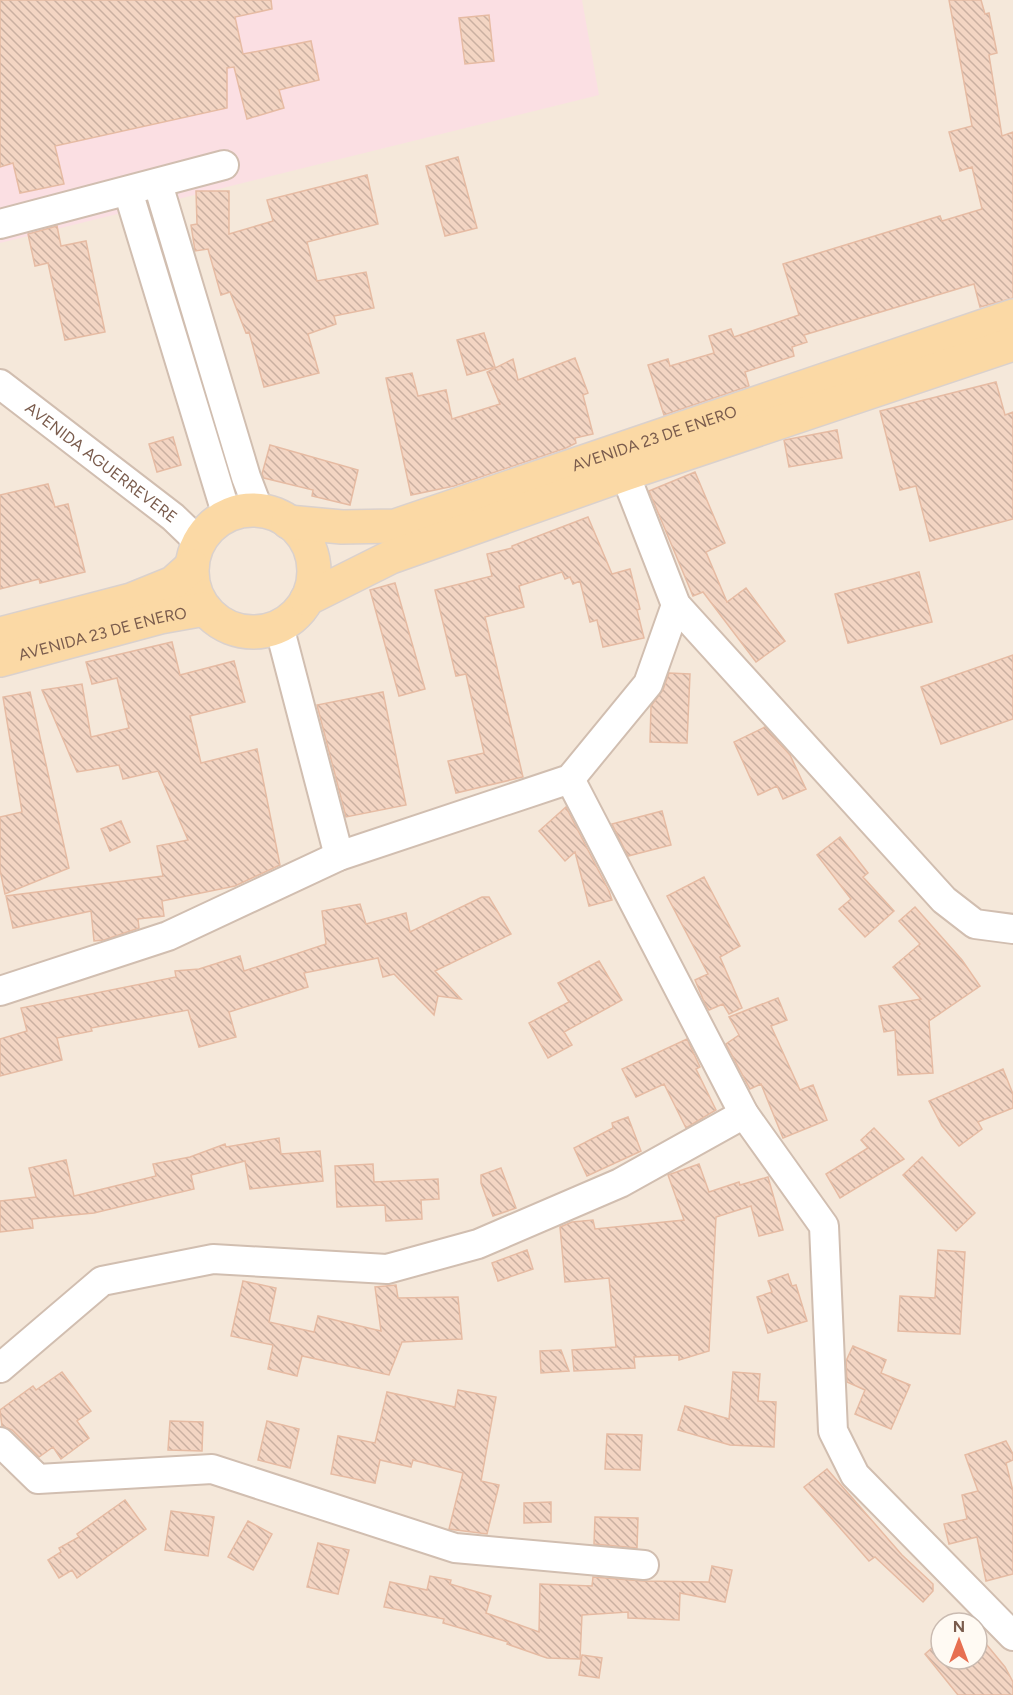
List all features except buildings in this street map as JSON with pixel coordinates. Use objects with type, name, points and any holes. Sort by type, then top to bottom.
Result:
[{"type":"main road","name":"AVENIDA 23 DE ENERO","points":[[0,634],[131,600],[173,583],[195,554],[206,532],[227,516],[274,516],[342,526],[395,526],[1013,316]]},
{"type":"main road","name":"AVENIDA 23 DE ENERO","points":[[195,554],[197,596],[205,609],[220,623],[239,631],[259,632],[279,626],[295,615],[307,599],[391,557],[625,474],[1013,344]]},
{"type":"main road","points":[[274,516],[301,534],[312,557],[313,583],[307,599]]},
{"type":"main road","name":"AVENIDA 23 DE ENERO","points":[[0,660],[160,617],[205,609]]},
{"type":"street","points":[[0,224],[224,165]]},
{"type":"street","points":[[158,184],[246,477],[274,516]]},
{"type":"street","points":[[128,191],[227,516]]},
{"type":"street","name":"AVENIDA AGUERREVERE","points":[[0,384],[173,517],[195,554]]},
{"type":"street","points":[[625,474],[676,605],[944,900],[975,924],[1013,929]]},
{"type":"street","points":[[0,991],[168,936],[339,856],[570,779],[648,684],[676,605]]},
{"type":"street","points":[[279,626],[339,856]]},
{"type":"street","points":[[570,779],[744,1114],[824,1226],[833,1431],[855,1474],[1013,1636]]},
{"type":"street","points":[[0,1368],[102,1281],[213,1258],[387,1269],[478,1244],[620,1183],[744,1114]]},
{"type":"street","points":[[0,1442],[38,1479],[212,1469],[455,1548],[644,1565]]},
{"type":"shaded area","points":[[0,0],[1013,0],[1013,1695],[0,1695]]},
{"type":"shaded area","points":[[0,0],[582,0],[599,95],[0,243]]}]
